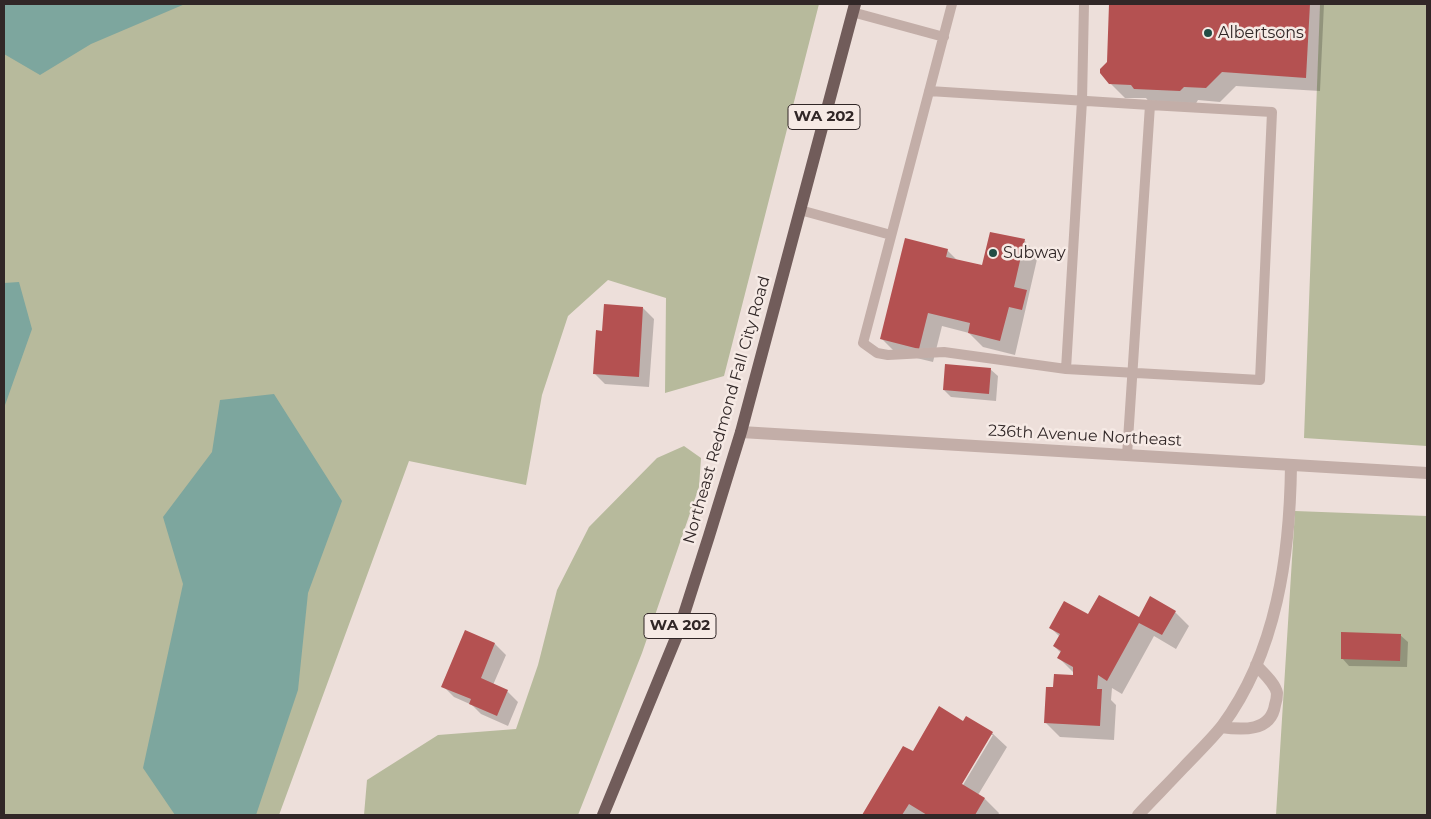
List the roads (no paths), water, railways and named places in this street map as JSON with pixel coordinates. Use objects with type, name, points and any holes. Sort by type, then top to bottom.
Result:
[{"type":"main road","name":"Northeast Redmond Fall City Road","points":[[603,815],[678,633],[741,432],[854,8]]},
{"type":"street","name":"236th Avenue Northeast","points":[[741,432],[1427,473]]},
{"type":"street","points":[[1138,815],[1221,727],[1245,689],[1256,665],[1274,611],[1283,569],[1289,526],[1291,465]]},
{"type":"street","points":[[1221,727],[1241,730],[1262,726],[1274,713],[1277,693],[1270,681],[1256,665]]},
{"type":"lane","points":[[929,91],[1272,112],[1260,380],[1066,369],[944,352],[888,356],[877,353],[863,342],[929,91],[944,37],[952,4]]},
{"type":"lane","points":[[1066,369],[1082,101],[1084,4]]},
{"type":"lane","points":[[854,8],[944,37]]},
{"type":"lane","points":[[1127,455],[1150,105]]},
{"type":"lane","points":[[800,210],[891,235]]},
{"type":"water","points":[[4,4],[185,4],[91,44],[40,75],[4,54]]},
{"type":"water","points":[[19,282],[32,329],[4,408],[4,283]]},
{"type":"water","points":[[274,394],[342,501],[308,593],[298,690],[256,815],[175,815],[143,768],[183,584],[163,517],[212,452],[220,400]]},
{"type":"place","name":"Albertsons","points":[[1208,33]]},
{"type":"place","name":"Subway","points":[[993,253]]}]
